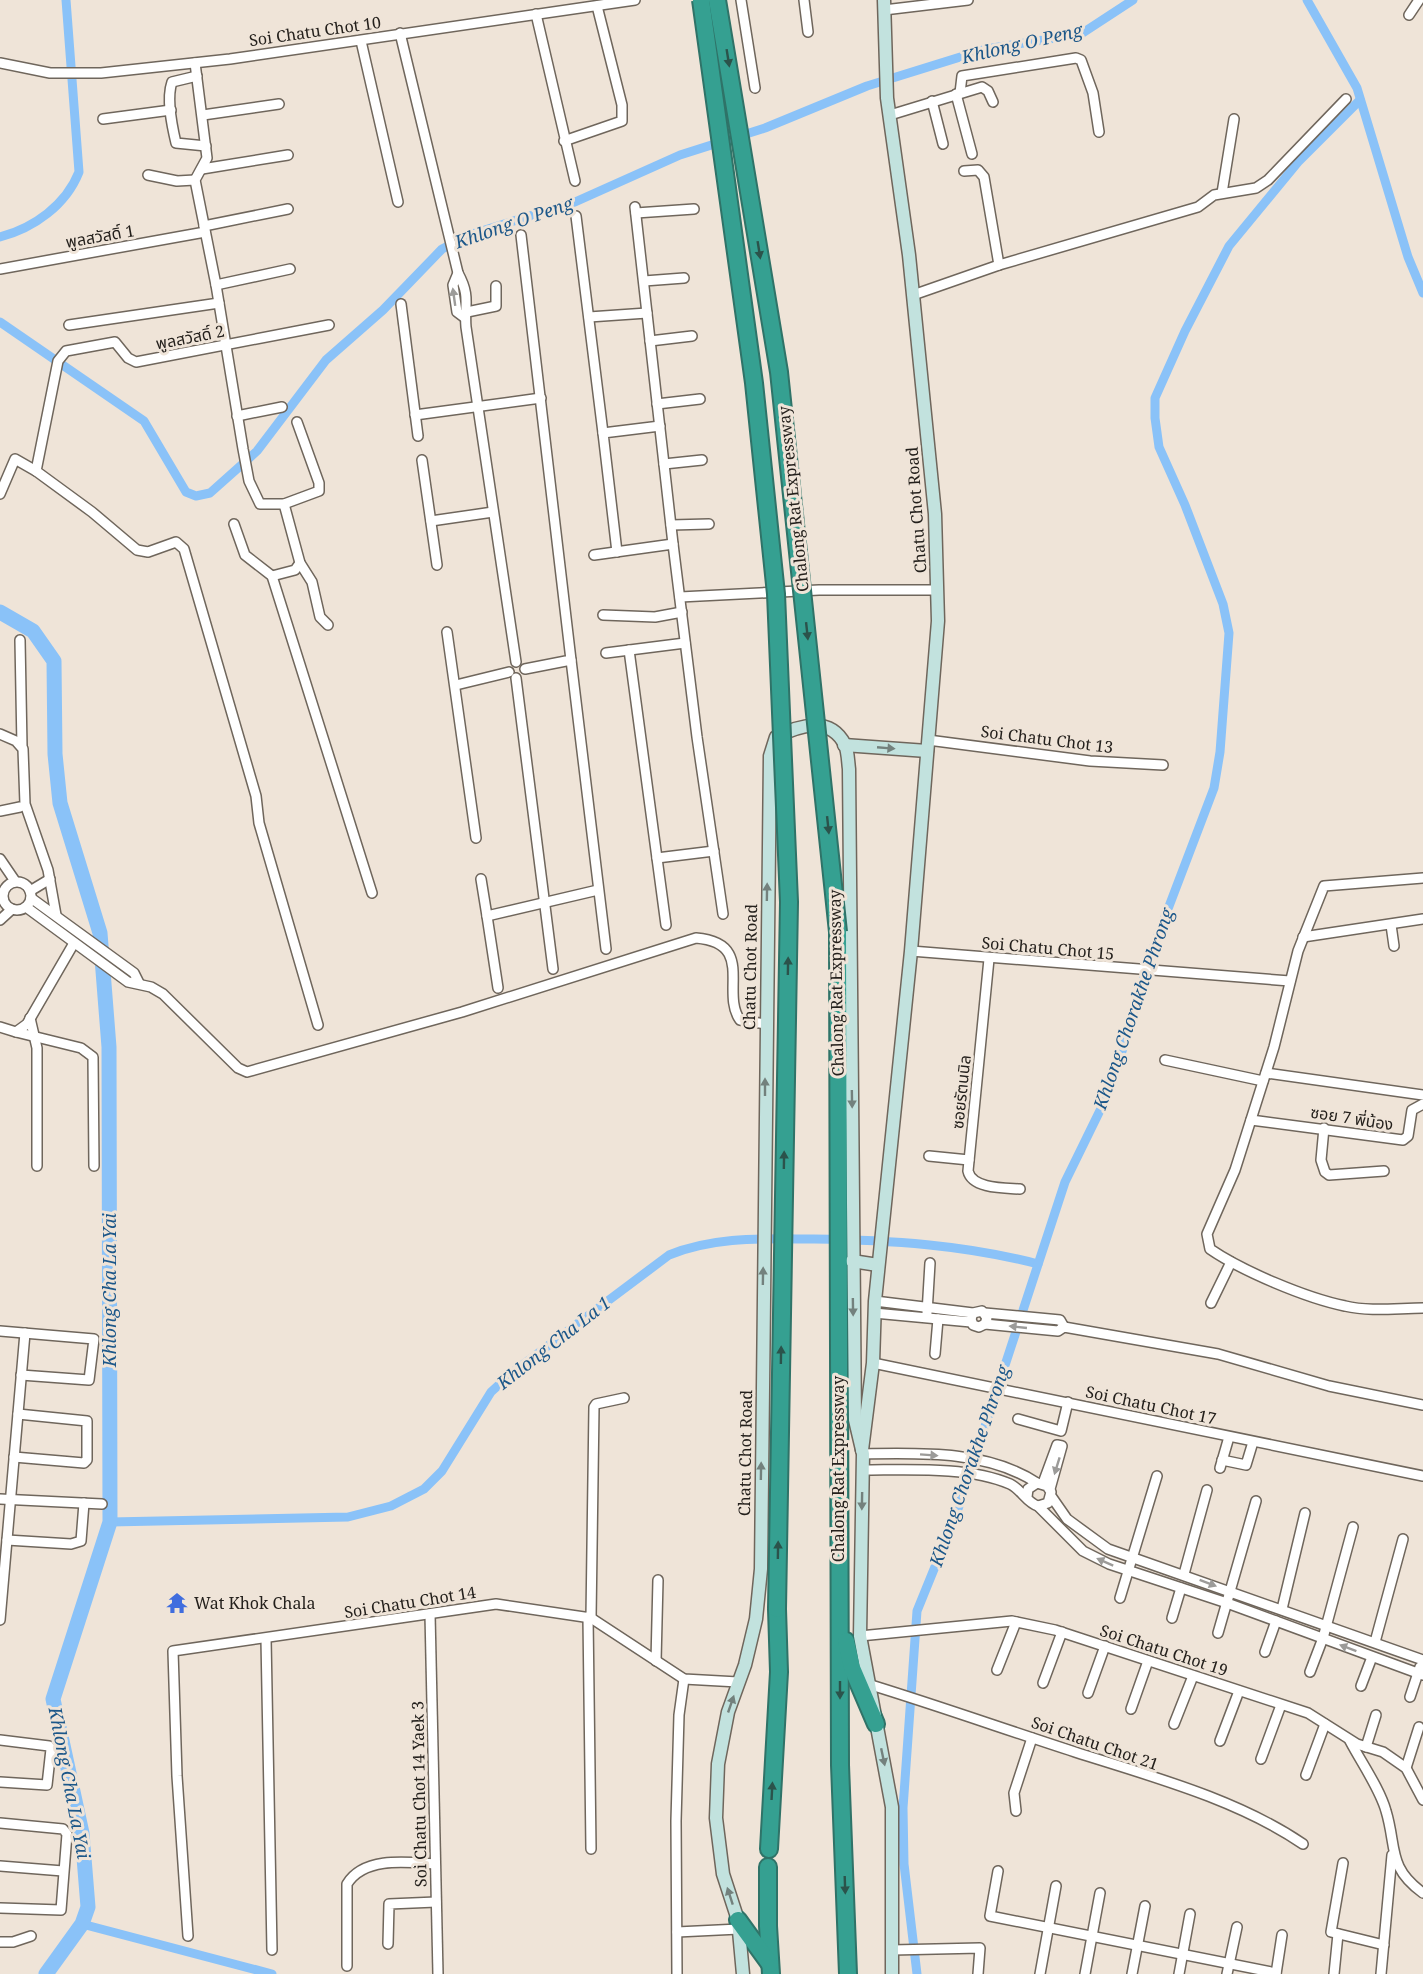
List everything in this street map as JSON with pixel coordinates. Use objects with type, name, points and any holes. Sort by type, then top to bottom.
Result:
[{"type":"highway","name":"Chalong Rat Expressway","points":[[701,0],[754,383],[776,606],[789,902],[777,1609],[779,1672],[769,1849]]},
{"type":"highway","name":"Chalong Rat Expressway","points":[[717,0],[779,372],[836,902],[838,1130],[847,1257],[839,1611],[840,1766],[848,1974]]},
{"type":"highway","points":[[839,1611],[852,1668],[876,1724]]},
{"type":"highway","points":[[768,1867],[771,1969]]},
{"type":"highway","points":[[739,1924],[771,1969]]},
{"type":"street","name":"Soi Chatu Chot 10","points":[[0,63],[73,74],[195,63],[635,0]]},
{"type":"street","points":[[741,0],[755,88]]},
{"type":"street","points":[[804,0],[808,32]]},
{"type":"street","points":[[884,5],[968,0]]},
{"type":"street","points":[[1409,15],[1419,0]]},
{"type":"street","name":"Chatu Chot Road","points":[[862,1452],[873,1364],[874,1307],[911,951],[938,621],[935,514],[913,295],[887,98],[884,5]]},
{"type":"street","points":[[564,141],[622,121],[622,105],[597,6]]},
{"type":"street","points":[[536,14],[575,181]]},
{"type":"street","points":[[400,33],[457,270],[465,286],[466,315],[478,407],[516,662]]},
{"type":"street","points":[[361,41],[398,202]]},
{"type":"street","points":[[972,154],[958,93],[962,76],[1076,58],[1084,65],[1093,93],[1099,132]]},
{"type":"street","points":[[195,63],[207,158],[195,180],[216,285],[249,481],[260,504],[284,504],[319,491],[319,483],[297,422]]},
{"type":"street","points":[[197,76],[172,82],[169,93],[171,110],[176,143],[206,146]]},
{"type":"street","points":[[890,114],[981,87],[988,91],[993,102]]},
{"type":"street","points":[[913,295],[999,265],[1198,207],[1214,195],[1256,188],[1268,180],[1346,99]]},
{"type":"street","points":[[932,101],[943,144]]},
{"type":"street","points":[[203,115],[279,104]]},
{"type":"street","points":[[103,119],[171,110]]},
{"type":"street","points":[[1222,194],[1234,119]]},
{"type":"street","points":[[202,169],[288,155]]},
{"type":"street","points":[[964,171],[978,170],[984,177],[999,265]]},
{"type":"street","points":[[148,175],[177,181],[195,180]]},
{"type":"street","name":"พูลสวัสดิ์ 1","points":[[0,269],[205,229],[288,209]]},
{"type":"street","points":[[694,209],[635,210],[685,643],[723,914]]},
{"type":"street","points":[[576,216],[617,552]]},
{"type":"street","points":[[521,235],[606,949]]},
{"type":"street","points":[[216,285],[290,269]]},
{"type":"street","points":[[644,281],[684,278]]},
{"type":"street","points":[[466,315],[496,306],[496,286]]},
{"type":"street","points":[[69,325],[219,303]]},
{"type":"street","points":[[400,304],[418,436]]},
{"type":"street","points":[[589,317],[647,313]]},
{"type":"street","name":"พูลสวัสดิ์ 2","points":[[36,471],[58,361],[66,351],[115,342],[136,362],[329,325]]},
{"type":"street","points":[[650,340],[692,336]]},
{"type":"street","points":[[415,415],[541,398]]},
{"type":"street","points":[[657,404],[699,399]]},
{"type":"street","points":[[237,416],[282,407]]},
{"type":"street","points":[[603,433],[660,426]]},
{"type":"street","points":[[0,494],[15,459],[36,471],[137,550],[148,552],[176,542],[184,549],[230,702],[256,796],[259,823],[318,1025]]},
{"type":"street","points":[[422,460],[437,564]]},
{"type":"street","points":[[664,464],[702,460]]},
{"type":"street","points":[[284,504],[300,563],[312,582],[320,617],[327,625]]},
{"type":"street","points":[[431,521],[493,512]]},
{"type":"street","points":[[671,525],[709,524]]},
{"type":"street","points":[[234,525],[245,555],[272,576],[372,892]]},
{"type":"street","points":[[594,555],[674,544]]},
{"type":"street","points":[[272,576],[295,570],[300,563]]},
{"type":"street","points":[[680,597],[819,590],[937,590]]},
{"type":"street","points":[[603,615],[655,617],[682,612]]},
{"type":"street","points":[[447,632],[476,837]]},
{"type":"street","points":[[20,640],[25,804],[50,879],[56,915]]},
{"type":"street","points":[[606,653],[685,643]]},
{"type":"street","points":[[629,650],[666,925]]},
{"type":"street","points":[[525,669],[571,660]]},
{"type":"street","points":[[456,685],[512,675],[524,675],[525,669],[522,663],[516,662],[510,666],[512,675],[553,969]]},
{"type":"street","name":"Chatu Chot Road","points":[[742,1974],[739,1924],[723,1874],[716,1818],[718,1764],[728,1712],[756,1619],[760,1569],[770,756],[776,737],[797,726],[812,724],[830,730],[844,744]]},
{"type":"street","points":[[0,734],[16,741],[22,747]]},
{"type":"street","points":[[845,1220],[849,769],[844,744],[927,746]]},
{"type":"street","name":"Soi Chatu Chot 13","points":[[927,746],[1090,761],[1163,765]]},
{"type":"street","points":[[0,811],[20,807]]},
{"type":"street","points":[[657,858],[714,851]]},
{"type":"street","points":[[0,859],[15,881]]},
{"type":"street","points":[[1423,878],[1324,886],[1303,937],[1251,1120],[1234,1170],[1206,1234],[1210,1248],[1231,1262],[1307,1295],[1346,1306],[1423,1308]]},
{"type":"street","points":[[0,920],[12,909],[29,899],[50,879]]},
{"type":"street","points":[[481,879],[498,988]]},
{"type":"street","points":[[12,909],[2,902],[2,886],[15,881],[24,883],[29,899],[74,943],[128,982],[139,983],[163,994],[238,1068],[247,1072],[462,1012],[696,938],[712,941],[729,956],[735,973],[734,1006],[740,1020],[766,1024]]},
{"type":"street","points":[[487,915],[598,890]]},
{"type":"street","points":[[29,899],[56,915],[134,973],[139,983]]},
{"type":"street","points":[[1303,937],[1423,919]]},
{"type":"street","points":[[1391,925],[1394,946]]},
{"type":"street","points":[[16,1032],[21,1030],[30,1018],[74,943]]},
{"type":"street","name":"Soi Chatu Chot 15","points":[[911,951],[1290,981]]},
{"type":"street","name":"ซอยรัตนนิล","points":[[969,1160],[989,958]]},
{"type":"street","points":[[30,1018],[37,1048],[37,1166]]},
{"type":"street","points":[[0,1028],[81,1048],[93,1057],[94,1166]]},
{"type":"street","points":[[1165,1060],[1265,1077],[1423,1095]]},
{"type":"street","name":"ซอย 7 พี่น้อง","points":[[1251,1120],[1403,1140],[1408,1136],[1412,1110],[1423,1104]]},
{"type":"street","points":[[1324,1128],[1321,1160],[1325,1173],[1383,1171]]},
{"type":"street","points":[[929,1156],[969,1160],[968,1171],[972,1178],[989,1186],[1020,1189]]},
{"type":"street","points":[[847,1257],[879,1259]]},
{"type":"street","name":"Chatu Chot Road","points":[[847,1257],[855,1420],[862,1452],[863,1470],[860,1636],[892,1807],[892,1974]]},
{"type":"street","points":[[1211,1303],[1231,1262]]},
{"type":"street","points":[[926,1318],[930,1263]]},
{"type":"street","points":[[874,1307],[927,1307],[972,1318],[976,1326],[1058,1331],[1064,1327],[1218,1354],[1338,1388],[1423,1405]]},
{"type":"street","points":[[874,1307],[938,1319],[972,1318],[979,1311],[1060,1320],[1064,1327]]},
{"type":"street","points":[[985,1313],[989,1325]]},
{"type":"street","points":[[935,1354],[938,1319]]},
{"type":"street","points":[[0,1331],[94,1339],[91,1377],[88,1381],[21,1375]]},
{"type":"street","points":[[0,1620],[25,1333]]},
{"type":"street","name":"Soi Chatu Chot 17","points":[[873,1364],[1423,1476]]},
{"type":"street","points":[[591,1849],[590,1618],[594,1407],[596,1404],[624,1398]]},
{"type":"street","points":[[1018,1419],[1061,1431],[1068,1402]]},
{"type":"street","points":[[14,1457],[73,1462],[87,1460],[87,1421],[18,1414]]},
{"type":"street","points":[[1229,1437],[1221,1464],[1246,1465],[1253,1442]]},
{"type":"street","points":[[862,1452],[985,1461],[1024,1474],[1045,1488],[1067,1519],[1108,1549],[1327,1624],[1423,1660],[1421,1674],[1410,1697]]},
{"type":"street","points":[[863,1470],[952,1473],[980,1476],[1011,1484],[1031,1503],[1038,1506],[1083,1551],[1128,1570],[1227,1603],[1421,1674]]},
{"type":"street","points":[[1120,1598],[1157,1476]]},
{"type":"street","points":[[1027,1497],[1030,1486],[1045,1488]]},
{"type":"street","points":[[1038,1506],[1045,1505],[1045,1488]]},
{"type":"street","points":[[1184,1574],[1207,1490]]},
{"type":"street","points":[[0,1499],[102,1504]]},
{"type":"street","points":[[1218,1633],[1256,1501]]},
{"type":"street","points":[[7,1540],[70,1544],[81,1541],[84,1503]]},
{"type":"street","points":[[1282,1609],[1305,1513]]},
{"type":"street","points":[[1310,1672],[1323,1638],[1353,1527]]},
{"type":"street","points":[[1375,1642],[1403,1539]]},
{"type":"street","points":[[656,1661],[658,1580]]},
{"type":"street","points":[[1172,1618],[1181,1588]]},
{"type":"street","name":"Soi Chatu Chot 14","points":[[188,1936],[177,1776],[173,1651],[496,1604],[590,1618],[684,1679],[738,1683]]},
{"type":"street","name":"Soi Chatu Chot 14 Yaek 3","points":[[430,1614],[438,1974]]},
{"type":"street","points":[[997,1670],[1016,1622]]},
{"type":"street","name":"Soi Chatu Chot 19","points":[[860,1636],[936,1627],[1016,1622],[1062,1632],[1308,1713],[1349,1739],[1383,1752],[1406,1768],[1423,1800]]},
{"type":"street","points":[[1265,1653],[1276,1622]]},
{"type":"street","points":[[1042,1683],[1062,1632]]},
{"type":"street","points":[[266,1638],[272,1950]]},
{"type":"street","points":[[1088,1693],[1105,1646]]},
{"type":"street","points":[[1361,1686],[1372,1657]]},
{"type":"street","points":[[1131,1709],[1148,1661]]},
{"type":"street","points":[[1174,1724],[1193,1676]]},
{"type":"street","points":[[677,1974],[677,1773],[681,1691],[684,1679]]},
{"type":"street","name":"Soi Chatu Chot 21","points":[[871,1686],[927,1702],[1243,1810],[1276,1826],[1303,1844]]},
{"type":"street","points":[[1220,1741],[1239,1691]]},
{"type":"street","points":[[1261,1759],[1281,1705]]},
{"type":"street","points":[[1366,1747],[1376,1714]]},
{"type":"street","points":[[1306,1775],[1325,1724]]},
{"type":"street","points":[[1406,1768],[1419,1727]]},
{"type":"street","points":[[1016,1811],[1014,1793],[1032,1738]]},
{"type":"street","points":[[1349,1739],[1386,1810],[1393,1853],[1401,1872],[1423,1893]]},
{"type":"street","points":[[0,1740],[49,1746],[51,1749],[47,1785],[0,1782]]},
{"type":"street","points":[[0,1823],[67,1830],[60,1911],[0,1908]]},
{"type":"street","points":[[1381,1974],[1393,1853]]},
{"type":"street","points":[[1342,1863],[1331,1932],[1384,1945]]},
{"type":"street","points":[[347,1966],[347,1884],[352,1875],[380,1864],[435,1864]]},
{"type":"street","points":[[0,1866],[63,1871]]},
{"type":"street","points":[[998,1871],[990,1916],[1276,1973],[1282,1935]]},
{"type":"street","points":[[1040,1974],[1056,1886]]},
{"type":"street","points":[[1085,1974],[1100,1893]]},
{"type":"street","points":[[388,1944],[389,1904],[436,1902]]},
{"type":"street","points":[[1132,1974],[1145,1905]]},
{"type":"street","points":[[1179,1974],[1190,1914]]},
{"type":"street","points":[[677,1932],[739,1924]]},
{"type":"street","points":[[1227,1974],[1237,1927]]},
{"type":"street","points":[[1334,1974],[1338,1934]]},
{"type":"street","points":[[0,1942],[13,1942],[31,1936]]},
{"type":"street","points":[[893,1949],[980,1948],[978,1974]]},
{"type":"waterway","points":[[0,237],[25,228],[47,214],[66,195],[79,172],[66,0]]},
{"type":"waterway","name":"Khlong O Peng","points":[[0,322],[144,421],[186,492],[196,496],[210,493],[257,451],[326,360],[383,310],[442,249],[472,234],[575,202],[680,155],[765,128],[867,86],[986,49],[1081,34],[1133,0]]},
{"type":"waterway","points":[[1307,0],[1357,88],[1408,257],[1423,293]]},
{"type":"waterway","name":"Khlong Chorakhe Phrong","points":[[917,1974],[904,1864],[903,1808],[917,1611],[956,1515],[1065,1182],[1111,1088],[1152,951],[1214,788],[1220,752],[1229,633],[1223,604],[1185,505],[1159,447],[1155,398],[1185,331],[1229,246],[1299,161],[1360,100]]},
{"type":"waterway","name":"Khlong Cha La Yai","points":[[0,612],[33,631],[54,661],[55,754],[60,803],[100,933],[109,1047],[110,1522],[53,1699],[82,1833],[88,1907],[82,1924],[46,1974]]},
{"type":"waterway","name":"Khlong Cha La 1","points":[[110,1522],[348,1517],[391,1506],[424,1489],[442,1471],[491,1392],[513,1372],[669,1255],[687,1249],[705,1244],[759,1239],[871,1241],[955,1248],[1038,1264]]},
{"type":"waterway","points":[[82,1924],[272,1974]]},
{"type":"place","name":"Wat Khok Chala","points":[[177,1603]]}]
